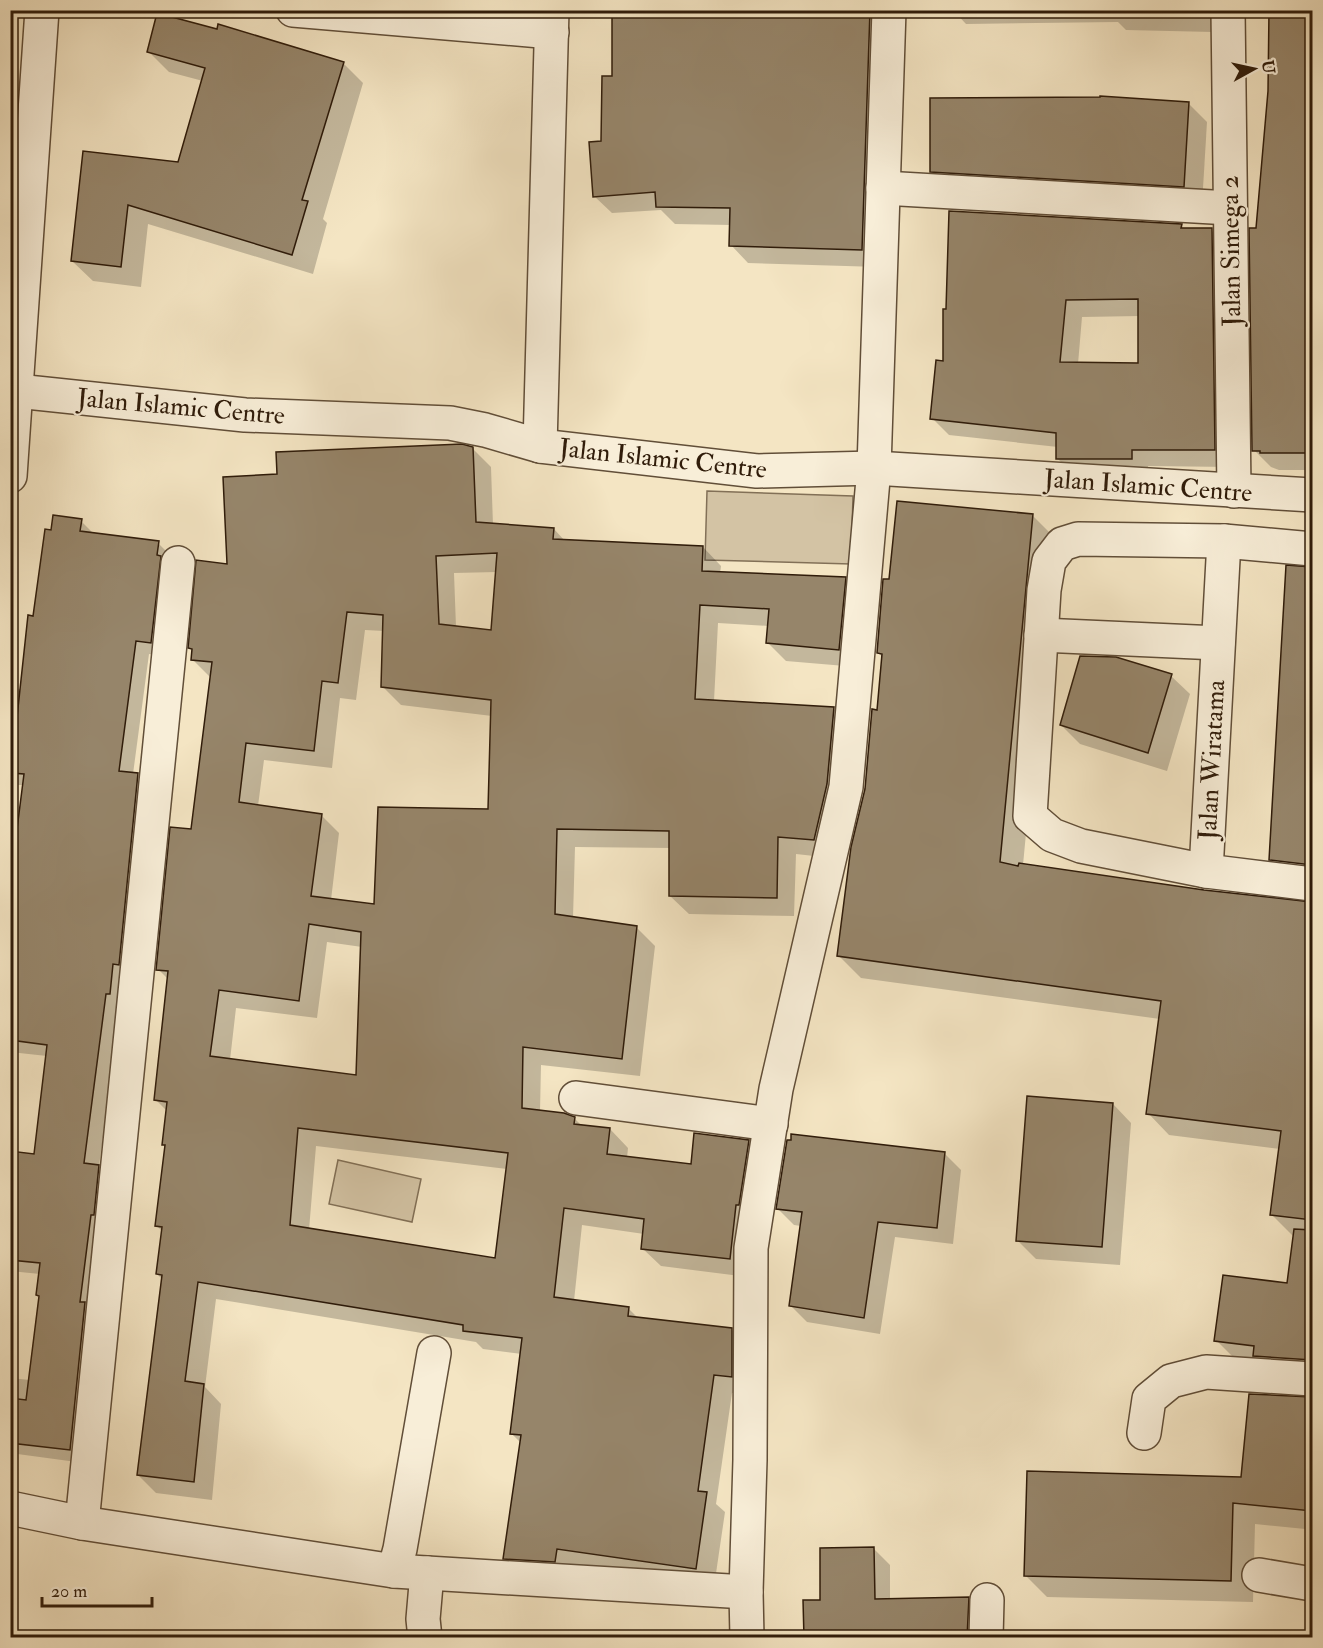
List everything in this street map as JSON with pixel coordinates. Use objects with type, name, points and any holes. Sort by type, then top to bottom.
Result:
[{"type":"street","points":[[10,476],[42,10]]},
{"type":"street","points":[[293,10],[552,21],[540,446]]},
{"type":"street","points":[[747,1638],[752,1248],[776,1089],[846,787],[874,468],[889,10]]},
{"type":"street","name":"Jalan Simega 2","points":[[1228,10],[1234,492]]},
{"type":"street","points":[[883,188],[1230,208]]},
{"type":"street","name":"Jalan Islamic Centre","points":[[17,391],[245,415],[450,423],[540,446],[757,471],[874,468],[1234,492],[1312,495]]},
{"type":"street","points":[[1206,871],[1081,846],[1052,835],[1030,816],[1044,590],[1049,561],[1062,544],[1078,539],[1224,541],[1312,549]]},
{"type":"street","name":"Jalan Wiratama","points":[[1224,541],[1206,871],[1312,884]]},
{"type":"street","points":[[82,1523],[178,563]]},
{"type":"street","points":[[1041,635],[1218,643]]},
{"type":"street","points":[[576,1098],[771,1124]]},
{"type":"street","points":[[394,1571],[400,1549],[434,1353]]},
{"type":"street","points":[[1144,1433],[1149,1399],[1172,1381],[1206,1372],[1312,1379]]},
{"type":"street","points":[[10,1508],[82,1523],[394,1571],[746,1593]]},
{"type":"street","points":[[425,1638],[423,1619],[427,1573]]},
{"type":"street","points":[[1259,1575],[1309,1598]]},
{"type":"street","points":[[986,1638],[987,1600]]},
{"type":"shaded area","points":[[707,491],[853,496],[851,564],[705,560]]},
{"type":"shaded area","points":[[338,1160],[421,1179],[412,1222],[329,1204]]},
{"type":"building","points":[[612,10],[870,10],[862,250],[729,246],[730,208],[656,207],[655,192],[593,197],[589,142],[601,141],[602,76],[612,76]]},
{"type":"building","points":[[1269,10],[1312,10],[1312,453],[1252,451],[1249,228],[1256,228],[1268,91]]},
{"type":"building","points":[[157,13],[217,29],[218,24],[344,62],[302,200],[308,201],[292,255],[128,205],[121,267],[71,261],[83,151],[178,162],[205,68],[147,52]]},
{"type":"building","points":[[1100,96],[1189,102],[1184,187],[930,172],[930,98]]},
{"type":"building","points":[[949,211],[1182,224],[1181,228],[1212,228],[1215,450],[1132,450],[1132,459],[1056,459],[1056,433],[930,419],[936,360],[943,361],[943,309],[946,309]],"holes":[[[1138,299],[1138,363],[1060,362],[1066,300]]]},
{"type":"building","points":[[462,444],[473,447],[476,522],[554,528],[553,539],[703,546],[702,571],[846,577],[839,650],[766,643],[769,609],[700,605],[695,699],[834,707],[827,784],[814,840],[778,837],[777,898],[669,896],[669,831],[557,829],[555,914],[637,926],[622,1059],[523,1047],[522,1108],[564,1113],[575,1117],[574,1124],[610,1128],[607,1154],[691,1164],[694,1133],[749,1140],[739,1205],[736,1205],[730,1259],[641,1249],[644,1219],[564,1208],[554,1297],[629,1307],[628,1316],[732,1328],[732,1377],[714,1375],[698,1491],[707,1492],[696,1569],[557,1549],[555,1562],[503,1559],[521,1435],[510,1434],[522,1338],[463,1331],[463,1325],[198,1282],[185,1381],[204,1384],[194,1482],[137,1475],[162,1275],[156,1274],[162,1227],[155,1226],[165,1145],[162,1145],[167,1102],[154,1100],[168,971],[156,970],[170,827],[191,829],[212,662],[191,660],[192,649],[188,648],[196,560],[227,564],[223,477],[277,474],[276,452]],"holes":[[[497,553],[491,630],[439,624],[436,556]],[[347,612],[383,615],[381,687],[491,700],[488,809],[378,807],[374,904],[311,896],[322,814],[239,802],[246,743],[314,751],[322,681],[338,683]],[[309,924],[361,932],[356,1075],[210,1056],[219,990],[299,1001]],[[298,1128],[508,1153],[495,1258],[290,1225]]]},
{"type":"building","points":[[897,501],[1033,514],[1000,862],[1204,890],[1312,902],[1312,1220],[1270,1215],[1281,1131],[1146,1114],[1161,1001],[837,956],[851,847],[865,789],[872,709],[877,710],[882,654],[877,653],[883,579],[889,579]]},
{"type":"building","points":[[53,515],[82,519],[80,531],[159,541],[157,555],[161,556],[151,643],[136,641],[119,771],[138,773],[119,965],[113,964],[110,994],[106,994],[84,1163],[99,1165],[94,1215],[91,1215],[80,1302],[85,1302],[70,1450],[10,1443],[10,1398],[26,1400],[39,1296],[36,1295],[40,1263],[10,1260],[10,1151],[34,1154],[47,1045],[10,1040],[10,884],[24,774],[11,773],[28,615],[33,616],[45,529],[51,530]]},
{"type":"building","points":[[1286,565],[1312,567],[1312,865],[1269,860]]},
{"type":"building","points":[[1080,656],[1116,657],[1172,674],[1148,753],[1060,725]]},
{"type":"building","points":[[1027,1096],[1113,1103],[1102,1247],[1016,1241]]},
{"type":"building","points":[[791,1134],[945,1152],[937,1228],[878,1222],[864,1318],[789,1306],[802,1212],[776,1209],[787,1140],[791,1140]]},
{"type":"building","points":[[1294,1229],[1312,1230],[1312,1360],[1253,1356],[1254,1346],[1214,1341],[1223,1275],[1287,1283]]},
{"type":"building","points":[[1249,1394],[1312,1397],[1312,1511],[1233,1503],[1231,1581],[1024,1576],[1027,1471],[1241,1477]]},
{"type":"building","points":[[874,1547],[875,1599],[969,1597],[967,1638],[804,1638],[803,1600],[820,1600],[820,1548]]}]
